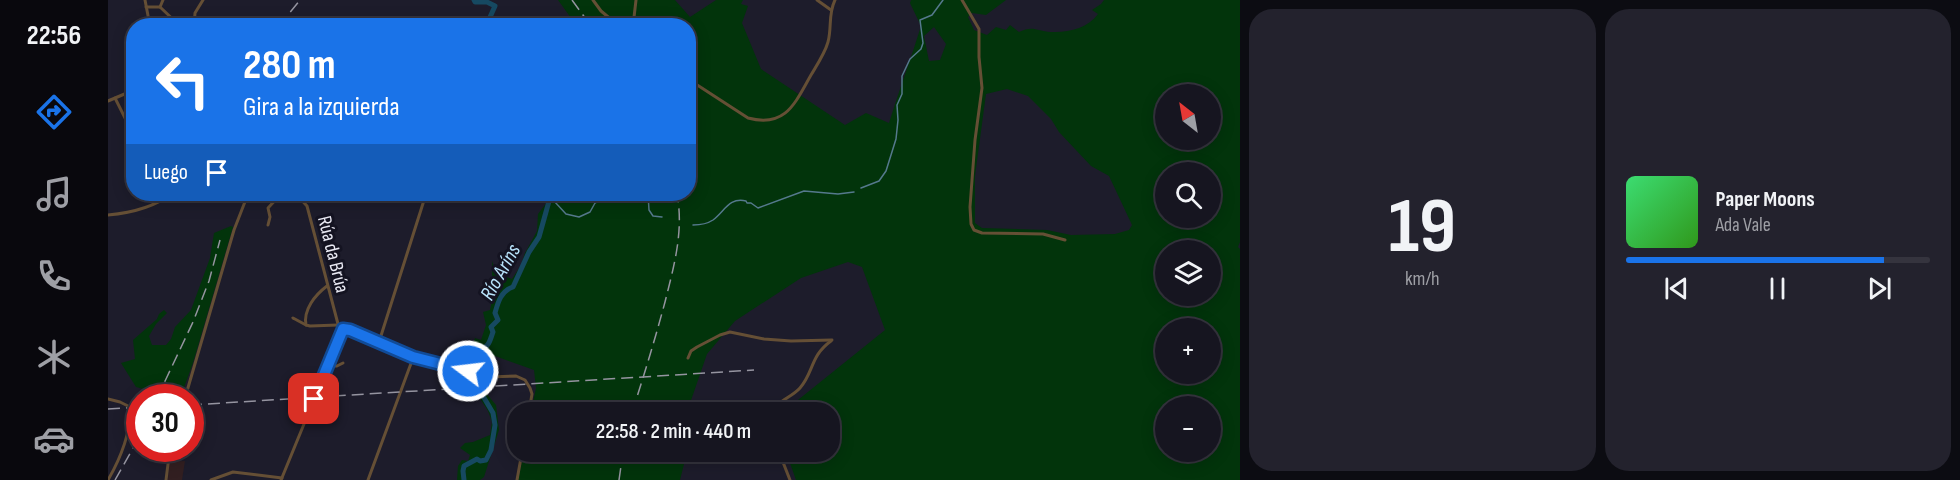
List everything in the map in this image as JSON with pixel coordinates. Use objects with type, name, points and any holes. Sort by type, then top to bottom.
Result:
[{"type":"street","points":[[145,0],[148,18]]},
{"type":"street","points":[[160,7],[163,0]]},
{"type":"street","points":[[195,18],[203,0]]},
{"type":"street","points":[[593,0],[609,18]]},
{"type":"street","points":[[634,18],[636,0]]},
{"type":"street","points":[[817,0],[831,10]]},
{"type":"street","points":[[696,84],[748,118],[759,121],[782,116],[790,110],[800,96],[828,42],[831,10],[835,0]]},
{"type":"street","points":[[962,0],[978,29],[982,88],[975,140],[970,207],[971,224],[974,230],[982,233],[1043,234],[1065,240]]},
{"type":"street","points":[[146,7],[160,7],[172,18]]},
{"type":"street","points":[[108,101],[126,93]]},
{"type":"street","points":[[115,98],[126,120]]},
{"type":"street","points":[[108,215],[140,210],[160,201]]},
{"type":"street","points":[[189,384],[234,230],[245,201]]},
{"type":"street","points":[[268,225],[270,217],[268,208],[275,201]]},
{"type":"street","name":"Rúa da Brúa","points":[[302,201],[307,206],[338,325]]},
{"type":"street","points":[[379,342],[424,201]]},
{"type":"street","points":[[306,325],[308,309],[318,294],[327,286]]},
{"type":"street","points":[[292,318],[306,325],[338,325],[413,357],[488,377],[516,376],[525,380],[532,394],[531,402]]},
{"type":"street","points":[[211,480],[233,472],[282,479],[343,329]]},
{"type":"street","points":[[688,358],[697,346],[720,334],[730,332],[764,339],[832,340],[818,353],[801,387],[779,402]]},
{"type":"street","points":[[368,480],[413,357]]},
{"type":"street","points":[[328,366],[344,363]]},
{"type":"street","points":[[108,399],[128,406],[130,414],[127,434],[119,458],[108,480]]},
{"type":"street","points":[[166,480],[168,462]]},
{"type":"street","points":[[517,480],[520,462]]},
{"type":"street","points":[[783,462],[790,480]]},
{"type":"shaded area","points":[[169,462],[185,462],[182,480],[168,480]]},
{"type":"green space","points":[[558,0],[675,0],[690,17],[716,0],[743,0],[741,4],[748,6],[742,23],[761,69],[845,125],[866,113],[889,123],[921,26],[910,3],[911,0],[1006,0],[986,15],[972,13],[968,17],[974,30],[987,35],[996,27],[1006,30],[1010,25],[1019,32],[1032,29],[1057,32],[1077,29],[1094,19],[1098,14],[1092,10],[1104,0],[1240,0],[1240,242],[1238,247],[1240,249],[1240,480],[796,480],[790,462],[840,462],[840,402],[795,402],[885,330],[862,267],[848,262],[801,278],[735,321],[707,354],[690,402],[533,402],[536,388],[534,370],[495,356],[482,371],[473,370],[470,352],[475,338],[481,340],[486,325],[483,312],[490,310],[493,296],[498,288],[492,275],[492,261],[496,273],[512,279],[537,231],[538,214],[547,201],[696,201],[696,18],[571,18]],"holes":[[[934,27],[946,44],[940,60],[929,61],[924,36]],[[1007,89],[1028,96],[1091,166],[1109,176],[1132,225],[1129,230],[1115,234],[1071,235],[1047,230],[982,228],[975,223],[975,176],[986,94]]]},
{"type":"green space","points":[[233,227],[185,384],[134,384],[121,363],[135,359],[133,340],[164,310],[167,313],[156,324],[149,336],[152,345],[166,345],[171,339],[175,327],[191,310],[210,258],[214,233]]},
{"type":"green space","points":[[470,383],[483,383],[485,392],[496,405],[499,430],[484,477],[480,480],[457,480],[458,466],[462,460],[468,461],[470,455],[460,448],[465,443],[490,435],[492,422],[488,411]]},
{"type":"green space","points":[[522,462],[684,462],[680,480],[518,480]]},
{"type":"waterway","name":"Río Aríns","points":[[474,0],[495,6],[490,18]]},
{"type":"waterway","points":[[861,188],[879,181],[886,171],[896,139],[897,105],[902,94],[902,76],[910,59],[921,49],[923,43],[920,20],[932,15],[943,0]]},
{"type":"waterway","points":[[693,225],[711,221],[735,201],[746,201],[758,208],[804,191],[838,194],[854,192]]},
{"type":"waterway","name":"Río Aríns","points":[[464,480],[464,466],[477,459],[486,460],[491,450],[495,425],[493,413],[480,391],[478,369],[474,359],[480,349],[489,343],[493,332],[491,327],[498,320],[495,313],[499,301],[503,294],[513,287],[529,252],[539,237],[549,201]]},
{"type":"waterway","points":[[554,201],[566,214],[579,217],[590,212],[598,201]]},
{"type":"waterway","points":[[648,201],[649,210],[653,216],[662,217]]},
{"type":"railway","points":[[285,18],[300,0]]},
{"type":"railway","points":[[572,0],[585,18]]},
{"type":"railway","points":[[635,402],[675,262],[679,235],[678,201]]},
{"type":"railway","points":[[164,384],[193,322],[209,281],[220,240]]},
{"type":"railway","points":[[204,404],[754,370]]},
{"type":"railway","points":[[108,409],[126,408]]},
{"type":"railway","points":[[115,480],[126,461]]},
{"type":"railway","points":[[619,480],[622,462]]},
{"type":"route","points":[[314,399],[343,329],[413,357],[468,371]]}]
